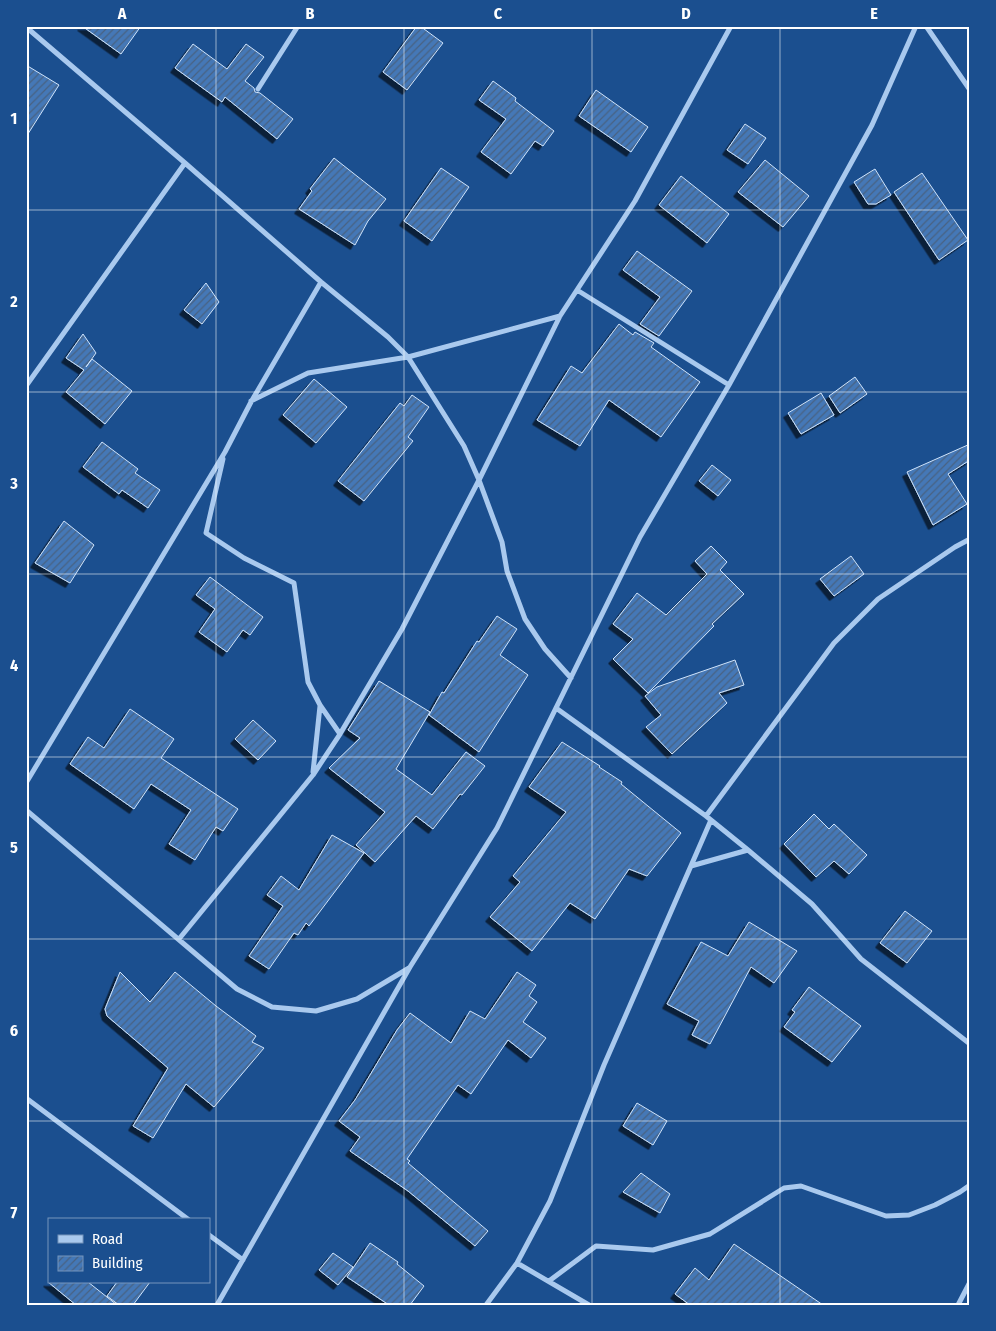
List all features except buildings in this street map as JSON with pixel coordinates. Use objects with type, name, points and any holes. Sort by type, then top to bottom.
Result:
[{"type":"street","points":[[258,89],[298,26]]},
{"type":"street","points":[[179,939],[312,775],[340,734],[402,629],[479,480],[560,316],[635,201],[731,26]]},
{"type":"street","points":[[216,1305],[410,967],[497,828],[640,537],[729,385],[872,125],[916,26]]},
{"type":"street","points":[[926,26],[970,90]]},
{"type":"street","points":[[26,27],[186,163],[321,282],[388,337],[408,357],[464,446],[502,542],[507,571],[525,619],[545,649],[570,678]]},
{"type":"street","points":[[26,386],[186,163]]},
{"type":"street","points":[[26,783],[225,452],[251,402],[321,282]]},
{"type":"street","points":[[577,290],[729,385]]},
{"type":"street","points":[[251,402],[308,373],[408,357],[560,316]]},
{"type":"street","points":[[225,452],[206,533],[244,558],[294,583],[308,682],[320,705],[340,734]]},
{"type":"street","points":[[486,1305],[517,1263],[550,1201],[604,1064],[691,866],[708,818],[834,643],[878,599],[970,539]]},
{"type":"street","points":[[312,775],[320,705]]},
{"type":"street","points":[[556,708],[708,818],[748,850],[812,904],[861,959],[970,1044]]},
{"type":"street","points":[[26,810],[237,988],[272,1007],[316,1011],[357,999],[410,967]]},
{"type":"street","points":[[691,866],[748,850]]},
{"type":"street","points":[[26,1098],[186,1218]]},
{"type":"street","points":[[549,1281],[596,1246],[653,1250],[710,1234],[784,1188],[801,1186],[886,1216],[909,1215],[918,1212],[960,1192],[970,1185]]},
{"type":"street","points":[[210,1235],[243,1260]]},
{"type":"street","points":[[517,1263],[589,1305]]},
{"type":"street","points":[[958,1305],[970,1282]]}]
